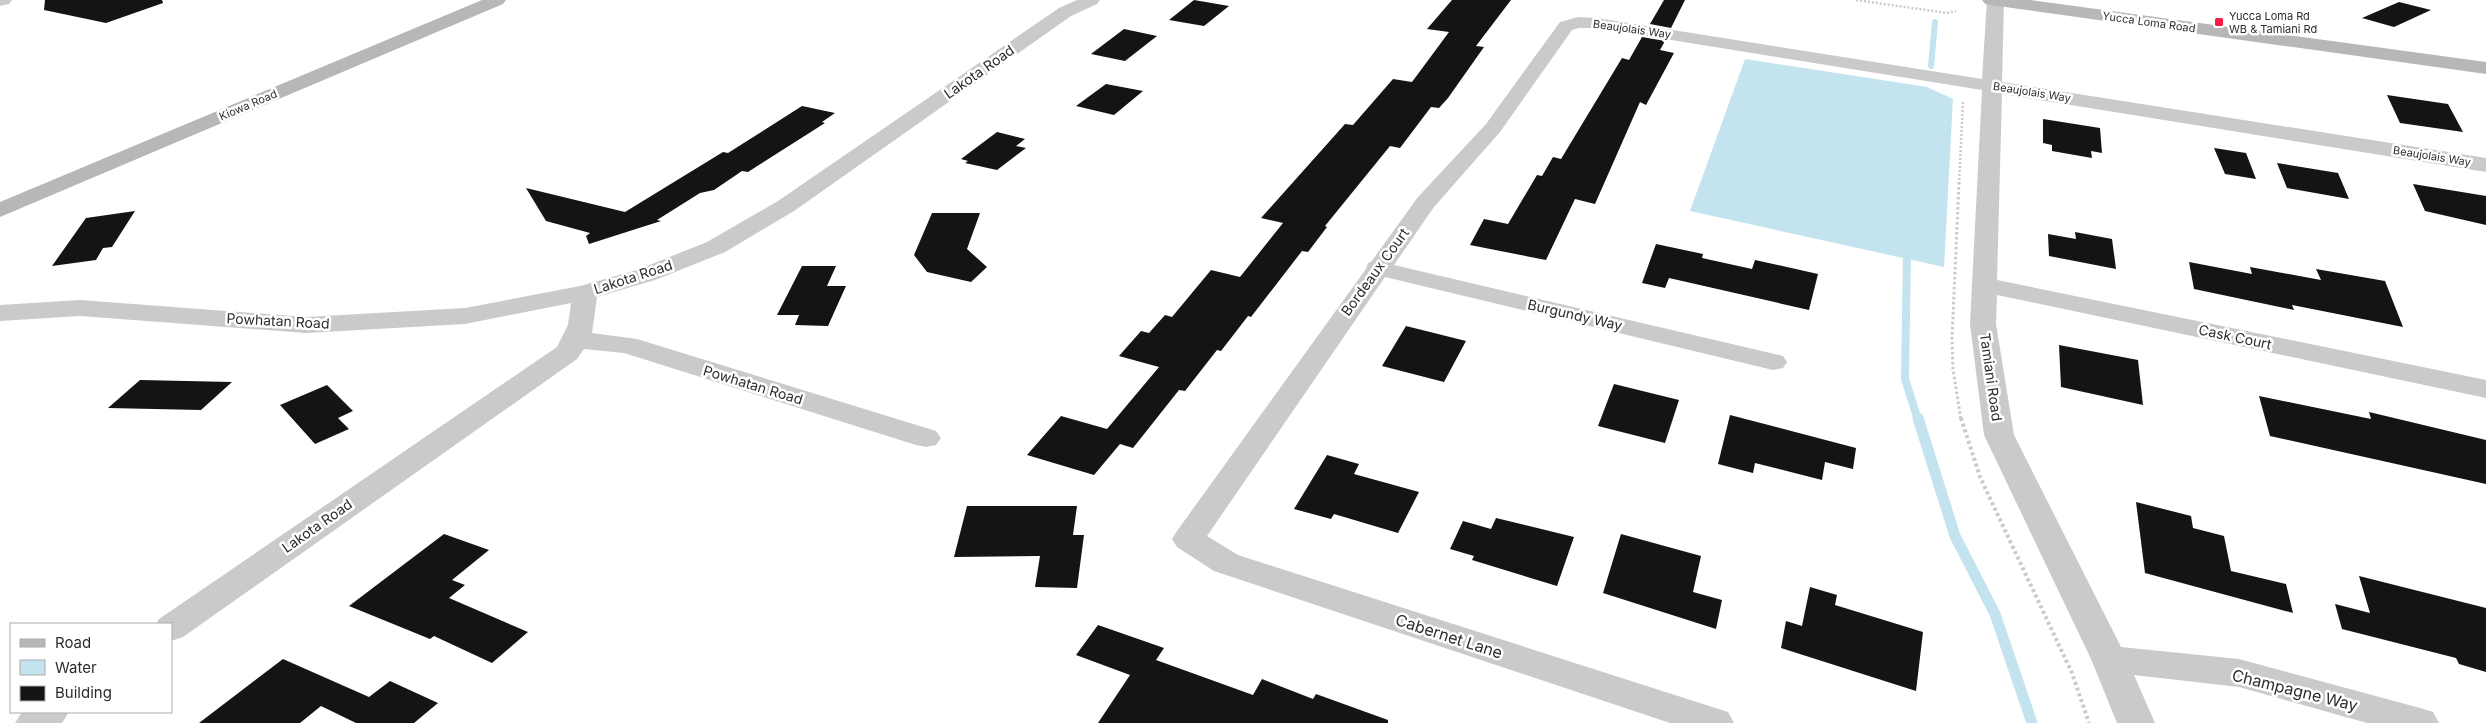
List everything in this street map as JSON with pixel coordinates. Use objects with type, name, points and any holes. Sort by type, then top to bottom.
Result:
[{"type":"street","name":"Kiowa Road","points":[[0,210],[497,0]]},
{"type":"street","name":"Lakota Road","points":[[172,627],[567,354],[578,340],[584,309],[584,293],[646,275],[716,247],[786,206],[1065,12],[1091,0]]},
{"type":"street","name":"Yucca Loma Road","points":[[1991,0],[2486,68]]},
{"type":"street","name":"Tamiani Road","points":[[1995,1],[1983,324],[1999,435],[2109,659],[2136,723]]},
{"type":"street","name":"Beaujolais Way","points":[[1578,22],[1597,22],[2486,165]]},
{"type":"street","name":"Bordeaux Court","points":[[1188,539],[1377,268],[1426,202],[1493,128],[1566,26],[1578,22]]},
{"type":"street","name":"Burgundy Way","points":[[1377,268],[1773,362]]},
{"type":"street","name":"Cask Court","points":[[1984,285],[2486,389]]},
{"type":"street","name":"Powhatan Road","points":[[0,313],[80,308],[306,325],[465,316],[584,293]]},
{"type":"street","name":"Powhatan Road","points":[[578,340],[626,345],[926,438]]},
{"type":"street","name":"Cabernet Lane","points":[[1188,539],[1226,563],[1715,723]]},
{"type":"street","name":"Champagne Way","points":[[2109,659],[2239,673],[2420,723]]},
{"type":"street","points":[[34,723],[49,713]]},
{"type":"path","points":[[1856,0],[1947,13],[1956,11]]},
{"type":"water","points":[[1745,59],[1927,87],[1953,99],[1944,267],[1690,211]]},
{"type":"building","points":[[45,0],[162,0],[163,3],[106,23],[44,10]]},
{"type":"building","points":[[1194,0],[1229,6],[1204,26],[1169,20]]},
{"type":"building","points":[[1452,0],[1511,0],[1476,46],[1484,47],[1448,98],[1439,108],[1431,107],[1400,148],[1390,146],[1325,226],[1327,227],[1308,252],[1302,251],[1251,317],[1248,316],[1221,351],[1217,350],[1185,391],[1179,390],[1133,448],[1120,444],[1094,475],[1027,455],[1061,416],[1107,429],[1159,367],[1119,356],[1141,331],[1149,333],[1165,315],[1172,317],[1211,270],[1240,277],[1283,223],[1261,218],[1345,124],[1353,125],[1393,79],[1412,82],[1449,32],[1427,29]]},
{"type":"building","points":[[1664,0],[1685,0],[1671,28],[1650,24]]},
{"type":"building","points":[[2399,2],[2431,10],[2394,27],[2362,18]]},
{"type":"building","points":[[1124,29],[1157,36],[1125,61],[1091,54]]},
{"type":"building","points":[[1642,37],[1665,41],[1660,50],[1674,53],[1646,105],[1640,102],[1595,204],[1575,199],[1546,260],[1470,245],[1484,219],[1508,224],[1537,175],[1542,176],[1553,157],[1561,159],[1622,58],[1629,60]]},
{"type":"building","points":[[1106,84],[1143,91],[1114,115],[1076,106]]},
{"type":"building","points":[[2387,95],[2448,104],[2463,132],[2400,123]]},
{"type":"building","points":[[802,106],[835,113],[822,122],[825,123],[748,172],[742,171],[714,190],[700,193],[657,220],[661,221],[589,244],[586,236],[590,233],[546,221],[526,188],[625,212],[723,152],[728,153]]},
{"type":"building","points":[[2043,119],[2100,128],[2102,153],[2091,151],[2092,158],[2052,151],[2052,145],[2043,143]]},
{"type":"building","points":[[997,132],[1025,139],[1016,146],[1026,148],[997,170],[965,163],[968,161],[961,159]]},
{"type":"building","points":[[2214,148],[2246,153],[2256,179],[2225,174]]},
{"type":"building","points":[[2277,163],[2338,173],[2349,199],[2287,188]]},
{"type":"building","points":[[2413,184],[2486,196],[2486,225],[2425,211]]},
{"type":"building","points":[[135,211],[112,247],[103,248],[96,260],[52,266],[86,218]]},
{"type":"building","points":[[932,213],[980,213],[967,249],[987,267],[971,282],[927,272],[914,255]]},
{"type":"building","points":[[2075,232],[2112,239],[2116,269],[2049,256],[2048,234],[2076,239]]},
{"type":"building","points":[[1656,244],[1703,254],[1702,258],[1752,269],[1755,260],[1818,274],[1809,310],[1669,278],[1665,288],[1642,283]]},
{"type":"building","points":[[2189,262],[2252,274],[2250,267],[2321,280],[2316,269],[2385,281],[2403,327],[2292,305],[2294,310],[2194,289]]},
{"type":"building","points":[[802,266],[836,266],[827,286],[846,286],[828,326],[795,325],[799,315],[777,315]]},
{"type":"building","points":[[1406,326],[1466,341],[1444,382],[1382,366]]},
{"type":"building","points":[[2059,345],[2138,360],[2143,405],[2061,387]]},
{"type":"building","points":[[140,380],[232,382],[201,410],[108,408]]},
{"type":"building","points":[[1614,384],[1679,400],[1665,443],[1598,426]]},
{"type":"building","points":[[327,385],[353,411],[338,418],[349,429],[315,444],[280,405]]},
{"type":"building","points":[[2259,396],[2371,419],[2369,412],[2486,440],[2486,484],[2270,436]]},
{"type":"building","points":[[1730,415],[1856,448],[1853,469],[1825,462],[1822,480],[1755,463],[1753,473],[1718,464]]},
{"type":"building","points":[[1327,455],[1359,464],[1354,474],[1419,492],[1398,533],[1334,514],[1331,519],[1294,509]]},
{"type":"building","points":[[2136,502],[2191,516],[2193,528],[2224,536],[2231,571],[2286,584],[2293,613],[2145,573]]},
{"type":"building","points":[[967,506],[1077,506],[1073,535],[1084,535],[1077,588],[1035,587],[1040,556],[954,557]]},
{"type":"building","points":[[1496,518],[1574,537],[1557,586],[1472,560],[1474,556],[1450,549],[1463,521],[1491,529]]},
{"type":"building","points":[[444,534],[489,550],[452,580],[465,585],[449,598],[528,632],[492,663],[434,636],[430,639],[349,606]]},
{"type":"building","points":[[1621,534],[1701,556],[1693,592],[1722,600],[1716,629],[1603,593]]},
{"type":"building","points":[[2359,576],[2486,608],[2486,672],[2459,664],[2456,658],[2342,629],[2335,604],[2370,613]]},
{"type":"building","points":[[1810,587],[1837,595],[1835,605],[1923,632],[1916,691],[1781,648],[1786,621],[1802,626]]},
{"type":"building","points":[[1098,625],[1164,648],[1156,660],[1253,695],[1262,679],[1313,699],[1316,694],[1388,720],[1388,723],[1098,723],[1130,675],[1076,655]]},
{"type":"building","points":[[283,659],[369,697],[390,681],[438,703],[414,723],[356,723],[321,706],[300,723],[199,723]]},
{"type":"waterway","points":[[1931,66],[1935,22]]},
{"type":"waterway","points":[[1905,247],[1907,252],[1905,379],[1918,420]]},
{"type":"waterway","points":[[1918,418],[1955,536],[1995,614],[2032,723]]},
{"type":"place","name":"Yucca Loma Rd WB & Tamiani Rd","points":[[2219,22]]}]
